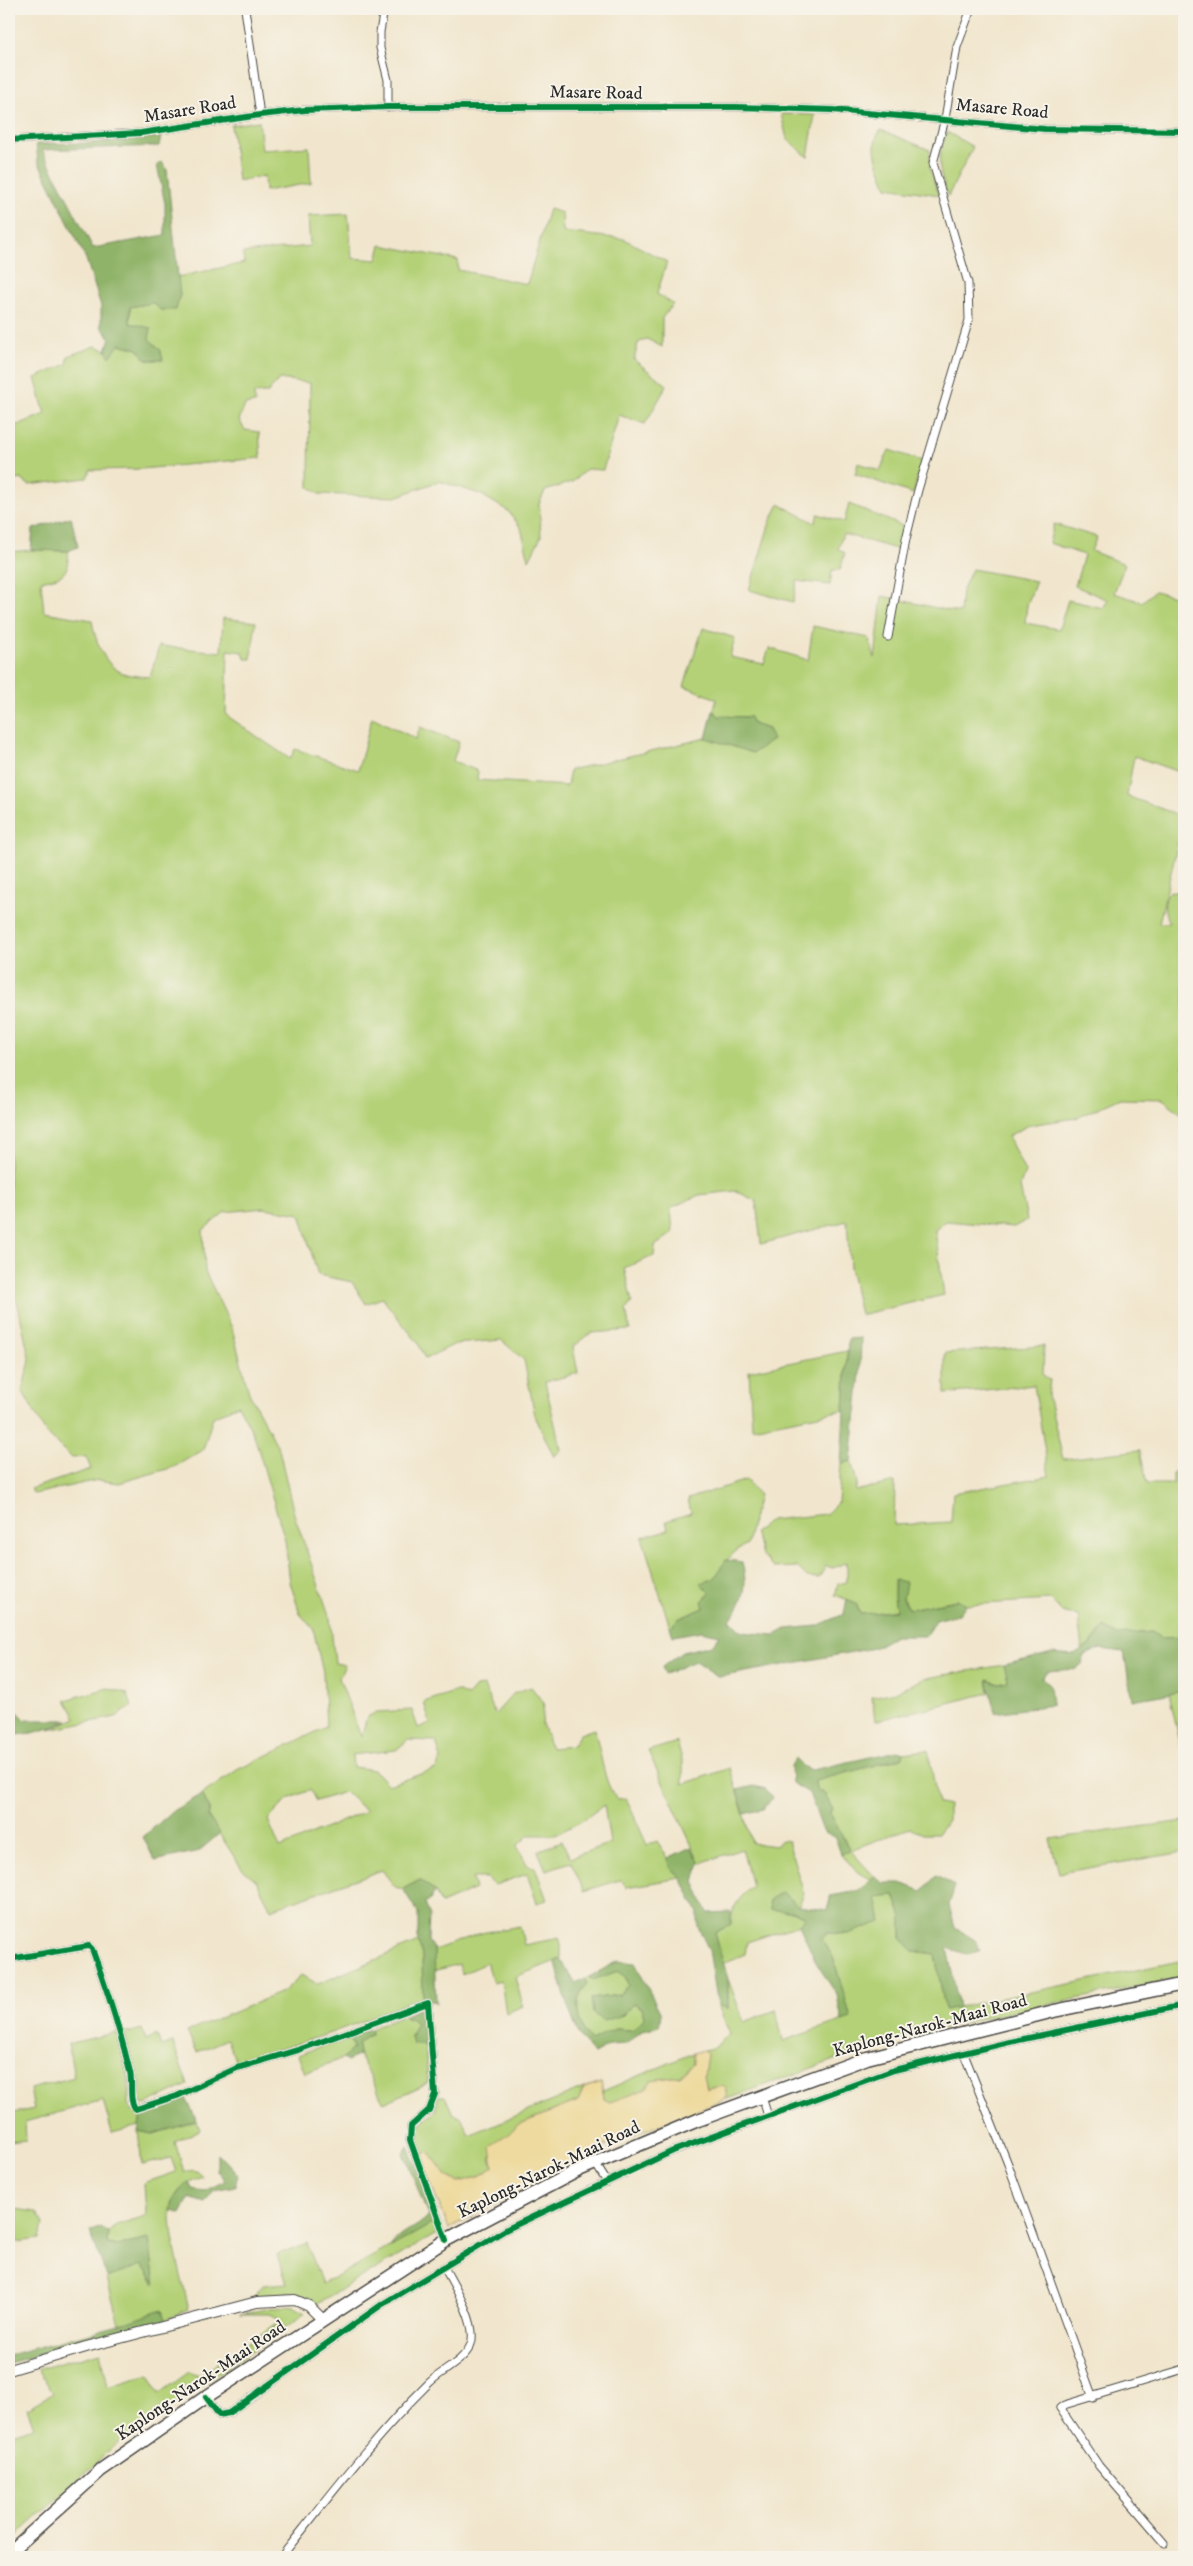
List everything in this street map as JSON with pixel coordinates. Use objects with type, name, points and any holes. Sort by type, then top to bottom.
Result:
[{"type":"highway","name":"Kaplong-Narok-Maai Road","points":[[12,2551],[101,2470],[206,2397],[446,2240],[595,2163],[867,2058],[1054,2011],[1184,1984]]},
{"type":"street","points":[[245,9],[260,115]]},
{"type":"street","points":[[384,9],[380,32],[380,48],[388,80],[388,107]]},
{"type":"street","points":[[888,637],[906,539],[918,490],[969,320],[968,283],[959,246],[934,170],[934,156],[946,119],[957,48],[971,9]]},
{"type":"street","name":"Masare Road","points":[[9,140],[141,133],[305,110],[388,107],[736,107],[832,110],[1045,129],[1184,131]]},
{"type":"street","points":[[9,1959],[76,1946],[89,1946],[92,1949],[124,2046],[131,2078],[132,2102],[136,2109],[177,2096],[237,2068],[298,2050],[428,2003],[435,2094],[429,2110],[411,2126],[410,2140],[446,2240]]},
{"type":"street","points":[[206,2397],[220,2415],[228,2413],[384,2303],[524,2220],[708,2137],[894,2070],[1014,2040],[1184,2004]]},
{"type":"street","points":[[964,2054],[995,2130],[1093,2398]]},
{"type":"street","points":[[762,2097],[768,2116]]},
{"type":"street","points":[[595,2163],[607,2182]]},
{"type":"street","points":[[280,2557],[407,2404],[433,2379],[468,2351],[471,2343],[471,2324],[444,2267]]},
{"type":"street","points":[[9,2370],[86,2347],[257,2302],[295,2300],[309,2306],[323,2320]]},
{"type":"street","points":[[1165,2543],[1099,2466],[1060,2410],[1064,2405],[1184,2370]]},
{"type":"green space","points":[[781,114],[815,115],[808,157],[787,139]]},
{"type":"green space","points":[[259,121],[262,150],[309,147],[311,183],[265,191],[264,176],[238,181],[231,125]]},
{"type":"green space","points":[[881,130],[930,150],[930,170],[939,195],[887,187],[875,151],[877,136]]},
{"type":"green space","points":[[947,132],[973,147],[948,196],[940,171],[941,150]]},
{"type":"green space","points":[[161,136],[159,146],[42,150],[93,248],[165,235],[165,204],[157,165],[162,162],[167,170],[180,295],[176,310],[160,310],[153,303],[130,307],[130,323],[151,328],[149,339],[160,349],[163,360],[147,360],[138,349],[120,344],[110,357],[106,350],[110,338],[101,327],[101,306],[86,259],[38,161],[36,144],[92,143]]},
{"type":"green space","points":[[549,209],[562,213],[563,232],[624,239],[667,262],[657,294],[673,304],[662,318],[662,347],[647,339],[638,343],[634,360],[667,385],[645,424],[619,415],[603,470],[587,469],[572,482],[545,491],[539,504],[541,537],[529,560],[521,528],[508,511],[480,494],[439,481],[396,497],[319,494],[309,487],[310,383],[279,379],[268,393],[254,393],[255,403],[245,405],[239,420],[245,430],[259,432],[261,458],[141,469],[90,470],[87,478],[29,485],[21,479],[9,482],[9,460],[12,456],[9,431],[15,426],[45,414],[35,378],[67,364],[68,356],[95,346],[106,350],[110,356],[119,344],[138,349],[147,360],[163,360],[160,349],[130,323],[130,307],[180,295],[177,277],[244,263],[243,253],[310,246],[308,216],[348,214],[352,258],[377,260],[381,245],[458,260],[458,270],[527,284]]},
{"type":"green space","points":[[889,450],[922,461],[913,494],[855,474],[858,463],[880,471]]},
{"type":"green space","points":[[779,504],[815,523],[818,514],[844,522],[849,504],[905,527],[900,550],[843,534],[838,549],[845,553],[840,570],[832,570],[830,585],[797,581],[793,602],[749,590],[770,522]]},
{"type":"green space","points":[[71,517],[78,547],[68,551],[31,550],[33,529]]},
{"type":"green space","points":[[1054,524],[1097,537],[1091,551],[1125,564],[1114,593],[1142,602],[1155,591],[1184,599],[1184,774],[1134,756],[1127,796],[1184,817],[1159,923],[1169,923],[1165,907],[1170,891],[1184,894],[1184,1116],[1163,1099],[1120,1098],[1076,1118],[1029,1125],[1008,1136],[1025,1172],[1020,1186],[1027,1220],[1014,1227],[946,1221],[935,1230],[944,1295],[860,1315],[850,1267],[847,1221],[761,1244],[756,1201],[736,1191],[699,1195],[671,1208],[673,1233],[655,1246],[654,1256],[624,1268],[632,1302],[626,1310],[630,1330],[591,1333],[573,1347],[578,1373],[545,1382],[561,1450],[554,1457],[535,1416],[524,1360],[501,1340],[455,1344],[425,1359],[418,1343],[382,1298],[366,1304],[352,1282],[318,1275],[300,1214],[264,1208],[225,1212],[203,1230],[205,1271],[232,1328],[249,1393],[279,1449],[294,1514],[330,1618],[335,1663],[345,1665],[339,1678],[361,1737],[367,1717],[377,1712],[412,1710],[418,1728],[430,1723],[424,1702],[457,1691],[468,1696],[476,1687],[484,1686],[495,1714],[514,1693],[531,1687],[544,1703],[542,1724],[551,1748],[572,1746],[580,1734],[594,1729],[605,1776],[612,1793],[617,1799],[626,1798],[647,1845],[657,1841],[668,1858],[671,1869],[681,1878],[627,1887],[620,1880],[584,1891],[571,1862],[546,1870],[538,1851],[562,1841],[570,1858],[610,1843],[604,1805],[580,1822],[555,1835],[529,1835],[517,1846],[528,1866],[535,1867],[547,1900],[537,1903],[527,1874],[495,1885],[486,1878],[472,1878],[475,1889],[441,1904],[435,1891],[420,1880],[403,1889],[395,1887],[382,1870],[271,1909],[256,1880],[242,1869],[208,1816],[210,1808],[201,1795],[237,1770],[326,1727],[323,1673],[313,1628],[300,1614],[290,1582],[285,1540],[254,1435],[238,1405],[213,1417],[203,1450],[174,1467],[119,1483],[98,1480],[34,1494],[30,1489],[91,1469],[86,1457],[72,1458],[46,1433],[22,1390],[30,1361],[17,1301],[9,1295],[9,552],[31,550],[68,551],[67,566],[63,574],[41,581],[44,612],[92,620],[95,636],[106,660],[118,671],[126,674],[150,677],[159,646],[221,652],[223,618],[256,622],[251,659],[245,659],[243,652],[228,650],[226,715],[290,759],[295,749],[358,770],[372,717],[416,739],[420,727],[459,742],[453,761],[478,771],[477,780],[567,786],[570,770],[706,738],[753,752],[768,729],[753,724],[749,717],[719,716],[713,711],[717,699],[684,686],[703,628],[735,638],[730,657],[764,664],[769,648],[808,660],[813,626],[869,638],[875,658],[882,596],[960,613],[962,591],[972,569],[1036,581],[1027,605],[1025,623],[1059,629],[1068,600],[1103,608],[1108,600],[1075,586],[1084,555],[1049,543]],"holes":[[[408,1740],[436,1741],[441,1759],[436,1769],[388,1785],[374,1770],[353,1767],[352,1755],[396,1750]],[[310,1790],[316,1801],[345,1792],[366,1811],[280,1848],[268,1820],[288,1799]]]},
{"type":"green space","points":[[713,711],[719,716],[750,717],[753,724],[768,729],[773,740],[753,753],[706,738]]},
{"type":"green space","points":[[861,1338],[860,1373],[851,1461],[841,1464],[848,1339]]},
{"type":"green space","points":[[1044,1346],[1043,1375],[1050,1380],[1048,1395],[1063,1459],[1140,1450],[1147,1484],[1173,1484],[1173,1472],[1184,1470],[1184,1637],[1160,1638],[1152,1632],[1117,1635],[1104,1627],[1090,1645],[1082,1650],[1078,1616],[1062,1612],[1051,1600],[966,1605],[957,1600],[909,1609],[894,1580],[894,1596],[897,1610],[860,1615],[856,1603],[835,1595],[838,1584],[847,1582],[847,1562],[833,1568],[826,1566],[819,1578],[807,1577],[797,1567],[773,1568],[762,1555],[755,1532],[771,1520],[826,1514],[838,1502],[841,1464],[851,1461],[857,1483],[855,1491],[895,1482],[894,1525],[951,1522],[953,1493],[1049,1476],[1034,1385],[945,1394],[945,1353]]},
{"type":"green space","points":[[847,1351],[844,1410],[752,1428],[749,1371]]},
{"type":"green space","points":[[746,1480],[759,1495],[747,1544],[730,1556],[724,1564],[715,1580],[704,1608],[678,1619],[670,1627],[642,1537],[668,1530],[666,1521],[691,1513],[688,1499]]},
{"type":"green space","points":[[726,1560],[742,1562],[745,1579],[744,1592],[739,1606],[730,1620],[742,1632],[775,1635],[786,1629],[817,1626],[844,1614],[847,1599],[856,1603],[860,1614],[896,1611],[894,1596],[895,1580],[906,1582],[903,1599],[909,1609],[957,1600],[966,1605],[959,1614],[936,1620],[925,1636],[895,1636],[874,1648],[719,1677],[695,1661],[665,1674],[662,1667],[682,1652],[712,1645],[720,1635],[701,1631],[673,1636],[670,1627],[678,1619],[704,1608],[702,1601],[710,1593],[700,1583],[714,1579]]},
{"type":"green space","points":[[1104,1627],[1117,1635],[1152,1632],[1160,1638],[1184,1637],[1184,1691],[1132,1700],[1124,1652],[1101,1649],[1084,1655],[1082,1664],[1076,1669],[1047,1671],[1042,1678],[1050,1686],[1052,1705],[995,1713],[987,1679],[999,1683],[1008,1681],[1004,1665],[1052,1653],[1074,1655],[1090,1645]]},
{"type":"green space","points":[[1004,1665],[1009,1681],[999,1683],[987,1679],[989,1693],[875,1721],[872,1697],[895,1692],[926,1678]]},
{"type":"green space","points":[[108,1688],[127,1693],[132,1706],[116,1717],[49,1730],[76,1718],[66,1700]]},
{"type":"green space","points":[[1184,1691],[1184,1747],[1181,1747],[1169,1693]]},
{"type":"green space","points":[[14,1708],[26,1720],[68,1720],[39,1731],[9,1735],[9,1709]]},
{"type":"green space","points":[[677,1742],[683,1763],[683,1784],[730,1768],[752,1843],[776,1846],[781,1840],[788,1841],[804,1894],[798,1906],[769,1900],[770,1910],[792,1911],[806,1917],[799,1925],[747,1942],[745,1954],[723,1963],[715,1933],[731,1924],[734,1907],[752,1886],[742,1849],[700,1863],[648,1751]]},
{"type":"green space","points":[[928,1750],[938,1804],[948,1805],[948,1820],[938,1834],[923,1834],[910,1828],[850,1850],[830,1813],[832,1808],[825,1794],[816,1789],[814,1781],[902,1758],[904,1753]]},
{"type":"green space","points":[[897,1751],[904,1753],[902,1758],[815,1781],[816,1789],[825,1794],[832,1808],[830,1813],[850,1851],[841,1854],[835,1837],[823,1831],[809,1793],[792,1783],[791,1766],[795,1759],[802,1766],[812,1770]]},
{"type":"green space","points":[[754,1786],[766,1789],[772,1799],[763,1809],[744,1814],[737,1790]]},
{"type":"green space","points":[[201,1795],[210,1808],[208,1817],[220,1833],[199,1851],[155,1861],[143,1837],[174,1810]]},
{"type":"green space","points":[[1184,1821],[1184,1852],[1059,1873],[1050,1839]]},
{"type":"green space","points":[[691,1847],[700,1863],[694,1881],[707,1913],[731,1912],[731,1924],[715,1933],[728,1979],[728,2009],[718,2005],[709,1950],[698,1927],[698,1913],[681,1878],[671,1869],[668,1858]]},
{"type":"green space","points":[[850,1850],[874,1876],[871,1879],[857,1872],[841,1854]]},
{"type":"green space","points":[[874,1876],[883,1883],[901,1883],[922,1891],[936,1876],[955,1886],[949,1905],[955,1928],[975,1940],[980,1951],[967,1954],[947,1948],[959,2007],[945,2010],[935,1954],[913,1951],[902,1939],[902,1917],[894,1895],[876,1897],[881,1922],[848,1934],[827,1933],[822,1939],[833,1957],[851,2018],[842,2021],[837,1995],[817,1964],[799,1925],[806,1917],[792,1911],[770,1910],[769,1900],[782,1892],[798,1906],[828,1910],[830,1896],[859,1891]]},
{"type":"green space","points":[[420,1880],[435,1891],[430,1900],[425,1902],[429,1914],[428,1941],[434,1950],[436,2003],[430,1999],[423,1999],[422,1956],[418,1942],[418,1913],[403,1889]]},
{"type":"green space","points":[[894,1895],[902,1917],[902,1939],[913,1951],[935,1954],[945,2010],[1184,1960],[1184,1977],[974,2020],[864,2049],[727,2099],[724,2086],[707,2089],[704,2076],[707,2054],[703,2050],[713,2048],[730,2034],[718,2005],[728,2009],[728,1979],[744,2022],[776,2010],[783,2041],[850,2018],[833,1957],[822,1939],[827,1933],[848,1934],[876,1896]]},
{"type":"green space","points":[[520,1926],[524,1945],[559,1938],[561,1944],[561,1959],[515,1977],[523,2006],[506,2013],[501,1981],[493,1983],[487,1963],[462,1974],[459,1964],[433,1971],[434,1950],[481,1933]]},
{"type":"green space","points":[[418,1942],[422,1956],[423,1999],[328,2034],[236,2063],[227,2039],[197,2052],[187,2032],[284,1991],[301,1975],[318,1984]]},
{"type":"green space","points":[[561,1959],[575,1983],[585,1978],[588,1984],[579,1997],[578,2012],[582,2027],[591,2041],[615,2029],[632,2030],[644,2018],[642,2008],[634,2003],[623,2015],[604,2021],[593,2014],[591,1999],[619,1995],[628,1985],[625,1976],[618,1971],[593,1980],[589,1977],[618,1961],[635,1963],[661,2014],[659,2026],[643,2030],[626,2044],[610,2045],[594,2054],[586,2046],[574,2024],[555,1961]]},
{"type":"green space","points":[[618,1971],[625,1976],[628,1985],[619,1995],[591,1999],[623,2015],[634,2003],[642,2008],[644,2018],[632,2030],[615,2029],[591,2041],[582,2027],[578,2012],[579,1997],[588,1984],[585,1978],[593,1979]]},
{"type":"green space","points":[[423,2007],[427,2011],[425,2045],[413,2045],[411,2036],[416,2024],[411,2018],[403,2016]]},
{"type":"green space","points":[[403,2016],[411,2018],[416,2024],[411,2036],[413,2044],[425,2045],[428,2083],[384,2103],[359,2055],[358,2044],[371,2034],[370,2029]]},
{"type":"green space","points":[[142,2029],[146,2040],[157,2035],[161,2047],[173,2043],[188,2085],[145,2105],[140,2104],[136,2099],[135,2081],[124,2034]]},
{"type":"green space","points":[[370,2029],[371,2033],[358,2044],[359,2055],[347,2061],[343,2058],[353,2048],[350,2035]]},
{"type":"green space","points":[[117,2032],[129,2079],[128,2105],[133,2111],[142,2111],[139,2126],[112,2133],[103,2100],[25,2122],[26,2140],[9,2142],[9,2114],[34,2109],[30,2089],[74,2077],[68,2044]]},
{"type":"green space","points":[[350,2035],[353,2048],[343,2058],[305,2073],[298,2055]]},
{"type":"green space","points":[[693,2053],[693,2064],[680,2076],[651,2080],[646,2089],[610,2103],[604,2099],[603,2091]]},
{"type":"green space","points":[[584,2088],[578,2101],[520,2124],[491,2157],[494,2167],[478,2177],[459,2182],[447,2176],[429,2152],[419,2156],[413,2139],[414,2129],[435,2111],[438,2096],[445,2096],[453,2114],[462,2118],[469,2135]]},
{"type":"green space","points":[[185,2096],[197,2121],[153,2134],[138,2131],[142,2111]]},
{"type":"green space","points":[[197,2121],[200,2130],[175,2142],[184,2172],[194,2171],[202,2176],[189,2182],[178,2191],[173,2200],[171,2210],[173,2238],[189,2310],[165,2320],[162,2311],[119,2325],[107,2278],[142,2265],[154,2282],[149,2239],[117,2246],[107,2243],[108,2231],[116,2225],[146,2216],[144,2183],[176,2172],[171,2158],[142,2165],[138,2131],[153,2134]]},
{"type":"green space","points":[[408,2146],[437,2221],[391,2247],[398,2238],[428,2216],[404,2153]]},
{"type":"green space","points":[[217,2153],[238,2175],[235,2186],[214,2190],[205,2203],[189,2198],[181,2214],[171,2210],[177,2194],[189,2182],[192,2189],[204,2191],[225,2181],[217,2170]]},
{"type":"green space","points":[[13,2197],[15,2209],[37,2212],[43,2224],[40,2239],[9,2243],[9,2198]]},
{"type":"green space","points":[[437,2221],[440,2232],[316,2304],[300,2296],[286,2293],[253,2297],[263,2285],[287,2283],[277,2255],[307,2243],[322,2284]]},
{"type":"green space","points":[[100,2228],[108,2231],[107,2243],[117,2246],[149,2239],[155,2284],[142,2265],[107,2278],[90,2231]]},
{"type":"green space","points":[[280,2306],[295,2307],[306,2313],[117,2444],[12,2540],[9,2537],[13,2496],[9,2488],[9,2435],[34,2427],[27,2408],[53,2393],[38,2369],[101,2352],[108,2387],[149,2374],[159,2394],[189,2372],[199,2376],[282,2320],[270,2314],[240,2314]]},
{"type":"green space","points":[[162,2310],[165,2320],[9,2363],[9,2355],[119,2325]]},
{"type":"sand","points":[[703,2050],[707,2054],[704,2076],[707,2089],[725,2086],[727,2099],[605,2146],[449,2228],[419,2156],[429,2152],[447,2176],[459,2182],[478,2177],[494,2167],[491,2146],[520,2124],[578,2101],[584,2088],[601,2082],[604,2099],[610,2102],[646,2089],[651,2080],[680,2076],[693,2064],[693,2053]]},
{"type":"cycle path","points":[[9,140],[141,133],[305,110],[388,107],[736,107],[832,110],[1045,129],[1184,131]]},
{"type":"cycle path","points":[[9,1959],[89,1946],[92,1949],[122,2041],[131,2076],[131,2097],[136,2109],[177,2096],[237,2068],[298,2050],[428,2003],[435,2094],[429,2110],[411,2126],[410,2140],[446,2240]]},
{"type":"cycle path","points":[[206,2397],[219,2415],[229,2413],[384,2303],[507,2229],[673,2151],[894,2070],[1005,2043],[1184,2005]]}]
